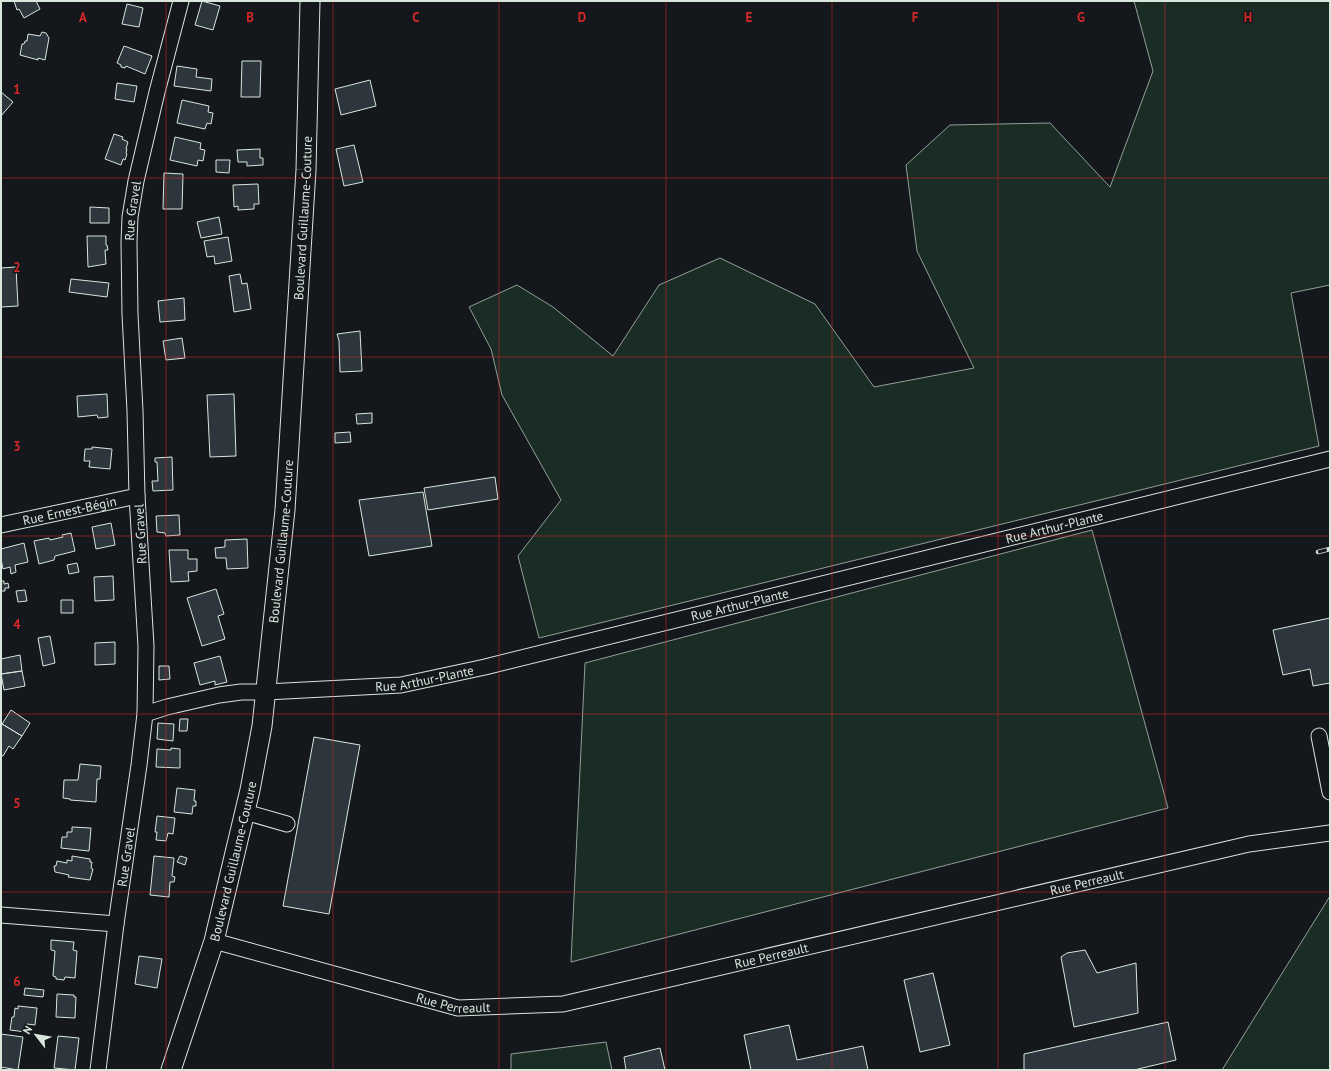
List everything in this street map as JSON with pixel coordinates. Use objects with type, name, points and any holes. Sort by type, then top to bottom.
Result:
[{"type":"main road","name":"Boulevard Guillaume-Couture","points":[[171,1070],[214,941],[245,812],[262,726],[286,510],[306,170],[310,1]]},
{"type":"street","name":"Rue Gravel","points":[[98,1070],[116,924],[145,714],[146,646],[137,496],[130,292],[130,216],[136,181],[157,92],[181,1]]},
{"type":"street","name":"Rue Arthur-Plante","points":[[145,714],[167,707],[219,695],[241,692],[401,685],[485,667],[1330,459]]},
{"type":"street","name":"Rue Ernest-Bégin","points":[[1,525],[137,496]]},
{"type":"street","points":[[1319,736],[1330,792]]},
{"type":"street","points":[[245,812],[287,824]]},
{"type":"street","name":"Rue Perreault","points":[[214,941],[458,1008],[563,1004],[1249,844],[1330,833]]},
{"type":"street","points":[[1,915],[116,924]]},
{"type":"green space","points":[[1134,1],[1330,1],[1330,285],[1291,293],[1319,446],[539,638],[518,556],[561,500],[502,395],[491,349],[469,307],[517,285],[553,307],[613,356],[659,285],[720,258],[815,304],[874,387],[974,368],[917,251],[906,165],[950,125],[1050,123],[1110,187],[1153,71]]},
{"type":"green space","points":[[1092,530],[1168,808],[571,962],[585,663]]},
{"type":"green space","points":[[1330,896],[1330,1070],[1222,1070]]},
{"type":"green space","points":[[606,1042],[612,1070],[511,1070],[511,1054]]},
{"type":"building","points":[[14,1],[36,1],[40,9],[24,18],[19,9],[17,10]]},
{"type":"building","points":[[202,1],[220,6],[213,30],[195,25]]},
{"type":"building","points":[[127,4],[143,8],[139,27],[122,24]]},
{"type":"building","points":[[42,32],[46,33],[49,38],[45,60],[38,58],[38,60],[20,55],[22,44],[27,41],[28,34],[40,36]]},
{"type":"building","points":[[124,46],[152,56],[145,74],[126,66],[125,68],[121,67],[121,65],[117,63]]},
{"type":"building","points":[[242,61],[261,61],[260,97],[241,97]]},
{"type":"building","points":[[177,66],[197,69],[196,77],[212,79],[211,91],[174,86]]},
{"type":"building","points":[[370,80],[376,106],[341,115],[335,89]]},
{"type":"building","points":[[117,83],[137,86],[134,102],[115,99]]},
{"type":"building","points":[[1,92],[13,102],[1,116]]},
{"type":"building","points":[[182,100],[209,106],[208,112],[213,113],[211,124],[207,123],[205,129],[177,123]]},
{"type":"building","points":[[114,134],[123,137],[122,139],[128,142],[126,149],[127,154],[121,165],[105,159]]},
{"type":"building","points":[[175,137],[201,143],[200,149],[205,150],[203,161],[198,160],[197,166],[170,160]]},
{"type":"building","points":[[354,145],[363,182],[344,186],[336,149]]},
{"type":"building","points":[[260,149],[260,158],[263,158],[263,165],[247,166],[247,162],[238,162],[237,150]]},
{"type":"building","points":[[216,160],[230,160],[229,173],[216,172]]},
{"type":"building","points":[[164,173],[183,174],[182,209],[163,209]]},
{"type":"building","points":[[258,184],[259,204],[254,204],[254,209],[238,210],[238,206],[234,207],[233,185]]},
{"type":"building","points":[[90,207],[109,208],[109,223],[90,223]]},
{"type":"building","points":[[219,217],[222,234],[201,238],[197,222]]},
{"type":"building","points":[[87,236],[106,236],[106,245],[108,250],[105,250],[106,264],[88,267]]},
{"type":"building","points":[[228,237],[232,261],[215,264],[214,256],[207,257],[204,241]]},
{"type":"building","points":[[16,267],[18,306],[1,307],[1,268]]},
{"type":"building","points":[[240,274],[242,284],[247,283],[251,309],[234,312],[229,276]]},
{"type":"building","points":[[71,279],[109,283],[107,297],[69,292]]},
{"type":"building","points":[[184,298],[185,320],[160,322],[158,301]]},
{"type":"building","points":[[360,331],[362,371],[340,372],[339,341],[337,334]]},
{"type":"building","points":[[182,338],[185,358],[166,360],[163,341]]},
{"type":"building","points":[[107,394],[108,417],[98,418],[97,415],[78,417],[77,396]]},
{"type":"building","points":[[234,394],[236,456],[210,457],[207,395]]},
{"type":"building","points":[[372,413],[372,423],[357,424],[356,414]]},
{"type":"building","points":[[350,432],[351,442],[335,443],[335,433]]},
{"type":"building","points":[[92,447],[112,449],[110,469],[89,467],[90,461],[84,461],[85,449],[92,449]]},
{"type":"building","points":[[172,457],[173,490],[153,491],[152,481],[158,481],[157,462],[155,462],[155,458]]},
{"type":"building","points":[[495,477],[498,499],[428,510],[424,488]]},
{"type":"building","points":[[423,492],[432,546],[369,556],[359,500]]},
{"type":"building","points":[[179,515],[180,535],[166,536],[165,533],[157,532],[156,516]]},
{"type":"building","points":[[111,523],[115,545],[96,549],[92,527]]},
{"type":"building","points":[[71,533],[75,551],[55,556],[54,560],[39,564],[34,541],[49,538],[50,540],[63,537],[62,535]]},
{"type":"building","points":[[247,539],[248,568],[227,569],[226,558],[216,558],[215,548],[225,547],[225,540]]},
{"type":"building","points":[[24,543],[28,562],[15,565],[16,572],[11,574],[10,567],[3,569],[1,549]]},
{"type":"building","points":[[169,550],[188,550],[188,559],[197,559],[197,571],[188,572],[189,581],[171,582]]},
{"type":"building","points":[[77,563],[79,572],[69,574],[67,565]]},
{"type":"building","points":[[113,576],[114,600],[95,601],[94,577]]},
{"type":"building","points":[[1,581],[4,581],[4,584],[8,583],[9,588],[5,588],[5,591],[1,591]]},
{"type":"building","points":[[216,589],[224,614],[218,616],[225,639],[202,646],[187,598]]},
{"type":"building","points":[[25,590],[27,601],[18,602],[16,591]]},
{"type":"building","points":[[61,600],[73,600],[73,613],[61,613]]},
{"type":"building","points":[[1330,618],[1330,683],[1313,686],[1310,669],[1283,675],[1273,630]]},
{"type":"building","points":[[50,636],[55,663],[43,666],[38,638]]},
{"type":"building","points":[[115,642],[115,664],[95,665],[95,643]]},
{"type":"building","points":[[20,655],[22,671],[1,674],[1,659]]},
{"type":"building","points":[[220,656],[227,682],[215,685],[215,681],[200,685],[194,663]]},
{"type":"building","points":[[159,666],[169,666],[170,679],[159,680]]},
{"type":"building","points":[[22,671],[25,686],[4,690],[1,674]]},
{"type":"building","points":[[11,710],[30,723],[22,736],[2,724]]},
{"type":"building","points":[[180,719],[188,719],[187,731],[179,731]]},
{"type":"building","points":[[158,723],[174,724],[173,741],[157,739]]},
{"type":"building","points":[[2,724],[22,736],[13,749],[9,746],[3,756],[1,755]]},
{"type":"building","points":[[314,737],[360,745],[329,914],[283,906]]},
{"type":"building","points":[[171,748],[180,749],[180,768],[156,767],[157,749],[171,750]]},
{"type":"building","points":[[80,764],[101,766],[100,779],[97,779],[96,802],[63,798],[64,780],[78,780]]},
{"type":"building","points":[[177,788],[195,790],[194,801],[196,801],[196,806],[193,806],[192,814],[174,812]]},
{"type":"building","points":[[157,816],[175,818],[173,834],[168,833],[166,841],[156,840],[157,832],[155,832]]},
{"type":"building","points":[[72,827],[91,828],[89,851],[61,848],[62,837],[67,837],[67,832],[72,832]]},
{"type":"building","points":[[72,856],[90,859],[90,862],[92,862],[91,868],[93,869],[90,880],[68,877],[69,875],[55,872],[54,866],[56,866],[57,861],[67,863],[67,860],[72,861]]},
{"type":"building","points":[[154,856],[174,858],[172,876],[175,877],[174,882],[170,882],[169,897],[150,895]]},
{"type":"building","points":[[180,856],[187,858],[185,865],[177,862]]},
{"type":"building","points":[[51,940],[74,942],[73,950],[77,951],[75,978],[65,977],[64,980],[56,979],[56,977],[53,976],[55,951],[51,950]]},
{"type":"building","points":[[1085,950],[1097,973],[1136,963],[1138,1013],[1074,1027],[1061,957],[1067,953]]},
{"type":"building","points":[[139,956],[162,959],[157,988],[135,984]]},
{"type":"building","points":[[933,973],[950,1045],[920,1052],[904,980]]},
{"type":"building","points":[[25,988],[44,990],[43,997],[24,995]]},
{"type":"building","points":[[57,994],[74,995],[74,997],[76,997],[75,1018],[56,1017]]},
{"type":"building","points":[[18,1006],[37,1008],[35,1025],[27,1024],[26,1032],[10,1030],[15,1008],[18,1009]]},
{"type":"building","points":[[1168,1022],[1176,1060],[1134,1070],[1024,1070],[1024,1054]]},
{"type":"building","points":[[789,1025],[797,1060],[863,1046],[868,1070],[751,1070],[744,1035]]},
{"type":"building","points":[[1,1034],[23,1037],[18,1070],[1,1067]]},
{"type":"building","points":[[58,1036],[79,1038],[75,1070],[54,1068]]},
{"type":"building","points":[[660,1048],[665,1070],[626,1070],[624,1057]]},
{"type":"railway","points":[[1318,552],[1330,549]]}]
